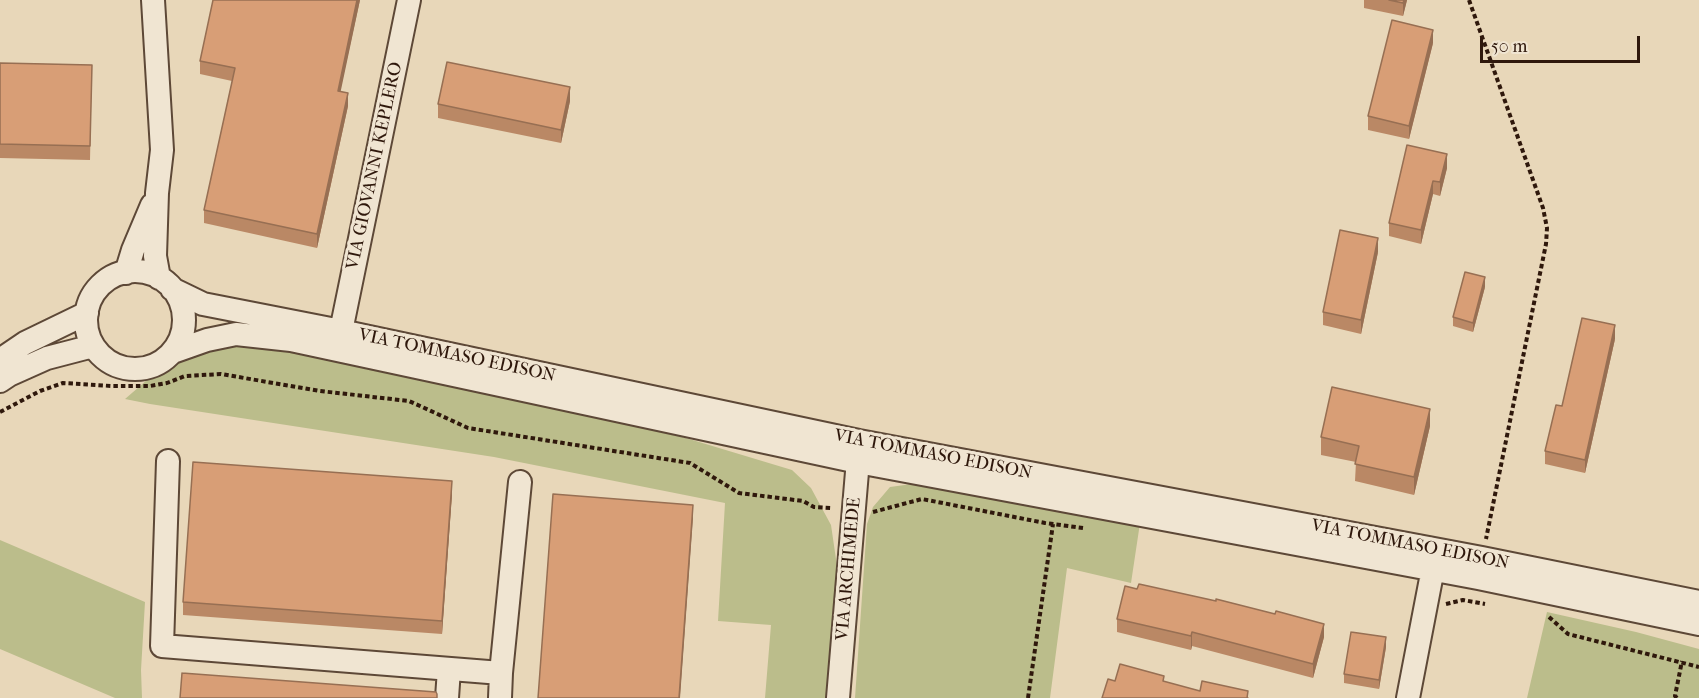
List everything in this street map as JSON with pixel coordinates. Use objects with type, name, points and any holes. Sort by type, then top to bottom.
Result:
[{"type":"street","points":[[153,0],[162,150],[157,193],[155,256],[165,283],[179,300],[183,313],[183,326],[180,340],[173,351],[161,362],[147,368],[132,370],[117,366],[103,358],[93,346],[87,330],[87,313],[91,299],[100,287],[111,278],[126,273],[148,273],[165,283]]},
{"type":"street","name":"VIA GIOVANNI KEPLERO","points":[[341,331],[409,0]]},
{"type":"street","points":[[126,273],[157,193]]},
{"type":"street","name":"VIA TOMMASO EDISON","points":[[165,283],[203,304],[341,331],[858,451]]},
{"type":"street","points":[[0,360],[87,313]]},
{"type":"street","name":"VIA TOMMASO EDISON","points":[[173,351],[236,334],[291,340],[858,451],[1434,560],[1699,624]]},
{"type":"street","points":[[0,381],[47,358],[93,346]]},
{"type":"street","name":"VIA ARCHIMEDE","points":[[838,698],[858,451]]},
{"type":"street","points":[[168,461],[162,646],[501,673]]},
{"type":"street","points":[[500,698],[520,482]]},
{"type":"street","name":"VIA TOMMASO EDISON","points":[[1434,560],[1482,558],[1699,602]]},
{"type":"street","points":[[1408,698],[1434,560]]},
{"type":"street","points":[[447,698],[449,669]]},
{"type":"path","points":[[1469,0],[1543,208],[1547,228],[1546,244],[1482,558]]},
{"type":"path","points":[[0,412],[40,391],[63,383],[150,386],[185,376],[221,374],[320,391],[409,401],[468,428],[690,463],[738,493],[803,501],[814,507],[876,512],[922,499],[1088,529]]},
{"type":"path","points":[[1028,698],[1053,524]]},
{"type":"path","points":[[1425,610],[1437,612],[1447,604],[1463,600],[1491,605]]},
{"type":"path","points":[[1543,615],[1551,617],[1568,634],[1699,667]]},
{"type":"path","points":[[1677,698],[1675,696],[1682,661]]},
{"type":"green space","points":[[244,345],[284,347],[656,429],[792,470],[811,488],[831,525],[837,566],[827,698],[765,698],[771,625],[718,621],[725,503],[494,457],[125,399],[147,380],[204,350]]},
{"type":"green space","points":[[919,483],[1140,523],[1131,583],[1067,568],[1050,698],[855,698],[867,524],[873,507],[890,487]]},
{"type":"green space","points":[[0,540],[145,602],[141,670],[142,698],[115,698],[0,649]]},
{"type":"green space","points":[[1547,612],[1699,649],[1699,698],[1527,698]]},
{"type":"building","points":[[213,0],[357,0],[338,91],[348,93],[317,234],[204,210],[235,68],[200,61]]},
{"type":"building","points":[[1392,20],[1433,30],[1409,126],[1368,116]]},
{"type":"building","points":[[447,62],[570,87],[561,130],[438,104]]},
{"type":"building","points":[[0,63],[92,65],[90,146],[0,144]]},
{"type":"building","points":[[1407,145],[1447,154],[1440,182],[1433,181],[1421,230],[1389,223]]},
{"type":"building","points":[[1340,230],[1378,238],[1361,320],[1323,312]]},
{"type":"building","points":[[1465,272],[1485,277],[1473,323],[1453,317]]},
{"type":"building","points":[[1582,318],[1615,325],[1585,460],[1545,451],[1556,405],[1562,406]]},
{"type":"building","points":[[1332,387],[1430,409],[1414,477],[1355,464],[1359,446],[1321,437]]},
{"type":"building","points":[[193,462],[452,481],[442,621],[183,602]]},
{"type":"building","points":[[553,494],[693,505],[679,698],[538,698]]},
{"type":"building","points":[[1139,584],[1216,601],[1216,599],[1275,614],[1276,611],[1324,624],[1313,664],[1192,632],[1191,636],[1117,619],[1125,586],[1137,589]]},
{"type":"building","points":[[1351,632],[1386,637],[1379,680],[1344,674]]},
{"type":"building","points":[[1120,664],[1164,676],[1163,681],[1200,691],[1202,681],[1248,691],[1247,698],[1102,698],[1108,679],[1115,681]]},
{"type":"building","points":[[182,673],[436,692],[437,698],[180,698]]}]
